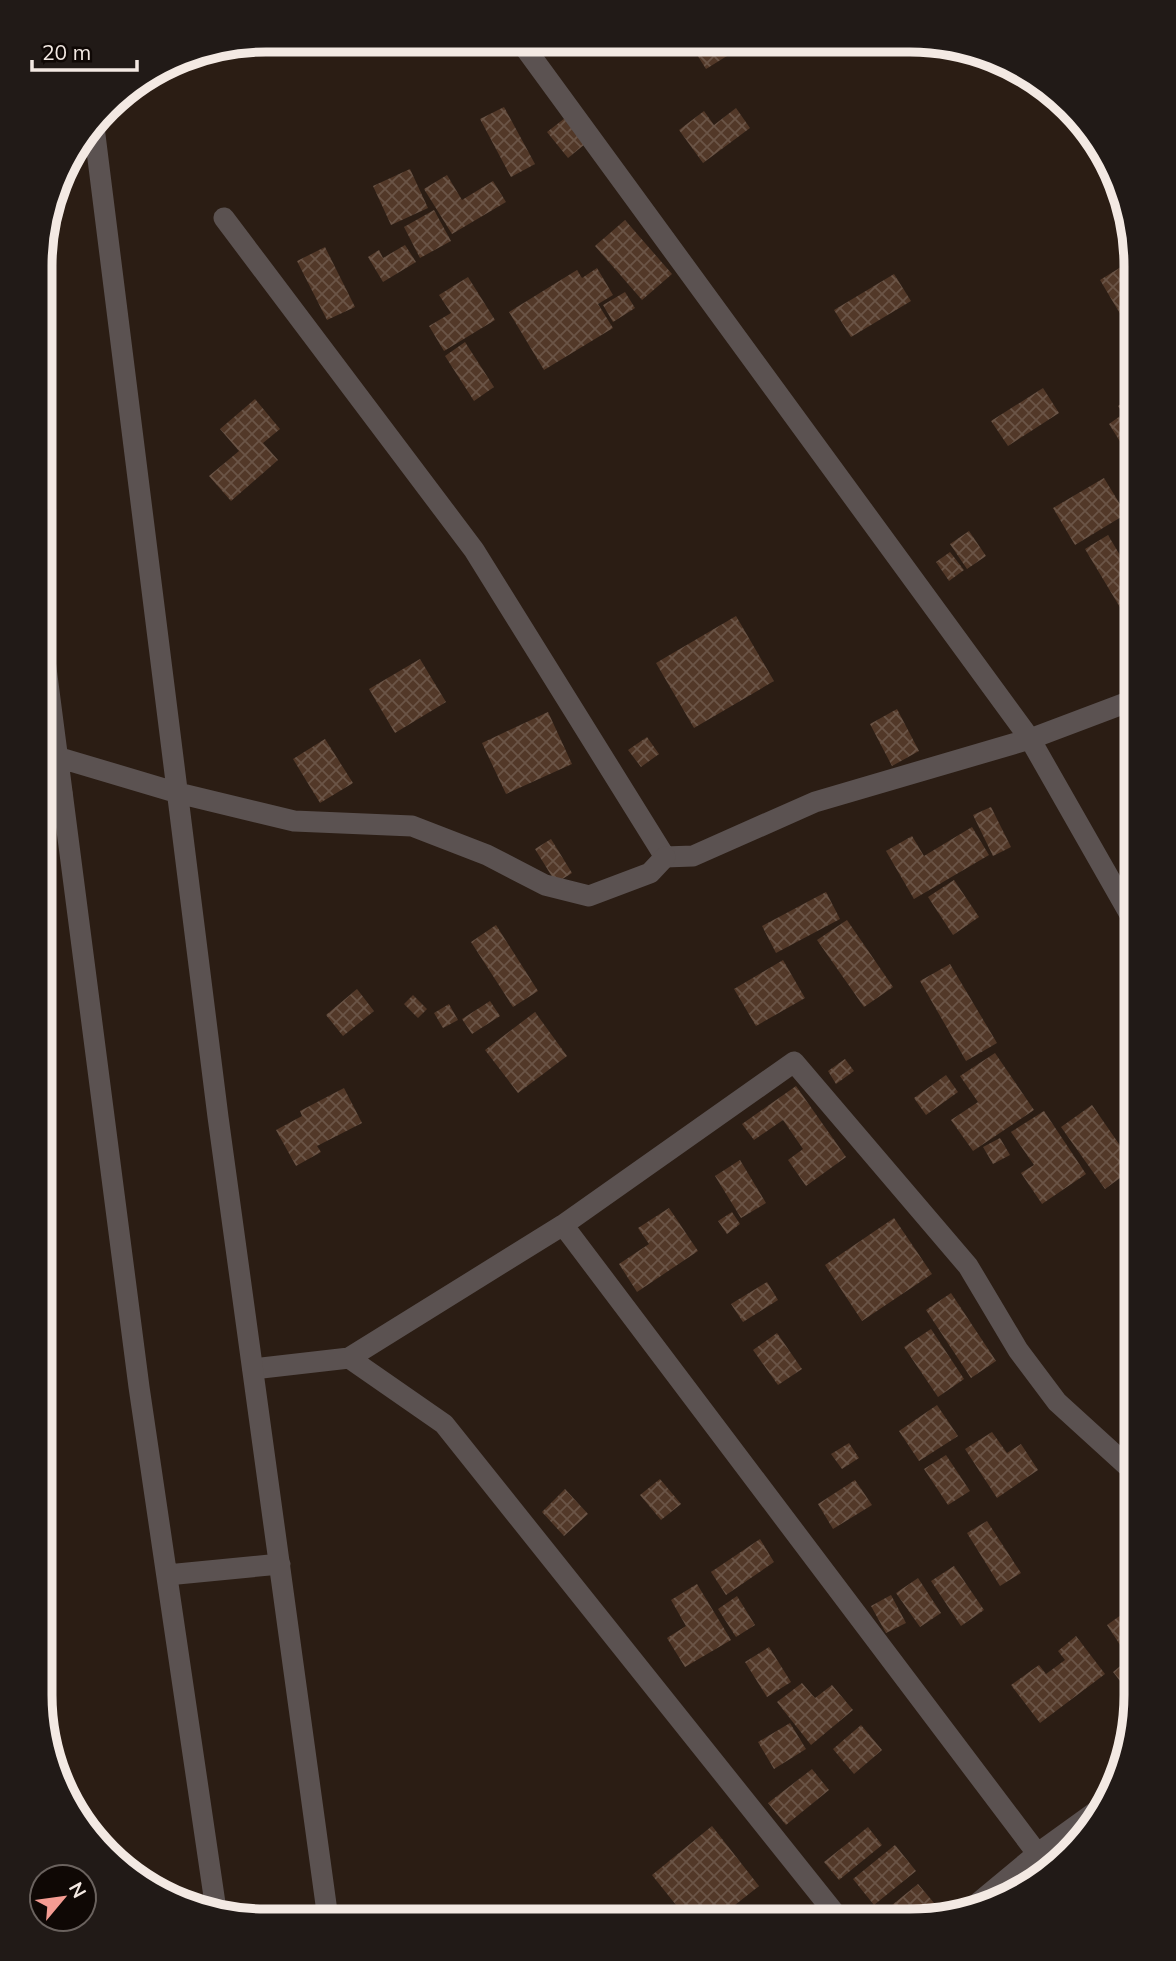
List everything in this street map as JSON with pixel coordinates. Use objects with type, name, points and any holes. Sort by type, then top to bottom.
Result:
[{"type":"street","points":[[528,53],[1030,739],[1124,903]]},
{"type":"street","points":[[95,138],[253,1369],[327,1909]]},
{"type":"street","points":[[223,218],[474,551],[665,857]]},
{"type":"street","points":[[57,757],[178,793],[295,821],[412,826],[487,855],[545,885],[589,896],[650,873],[665,857],[693,856],[815,802],[1030,739],[1124,704]]},
{"type":"street","points":[[52,717],[57,757],[52,793],[215,1902]]},
{"type":"street","points":[[253,1369],[349,1358],[563,1225],[794,1062],[968,1266],[1018,1350],[1058,1402],[1123,1462]]},
{"type":"street","points":[[563,1225],[1041,1860]]},
{"type":"street","points":[[349,1358],[444,1424],[831,1909]]},
{"type":"street","points":[[167,1575],[280,1564]]},
{"type":"street","points":[[1003,1887],[1041,1860],[1072,1833]]},
{"type":"building","points":[[696,52],[733,52],[706,69]]},
{"type":"building","points":[[504,107],[535,164],[511,177],[480,119]]},
{"type":"building","points":[[736,108],[750,128],[703,163],[679,130],[704,111],[714,125]]},
{"type":"building","points":[[565,118],[585,144],[568,158],[547,132]]},
{"type":"building","points":[[410,169],[428,208],[391,225],[373,186]]},
{"type":"building","points":[[447,175],[462,200],[493,181],[506,202],[452,234],[424,189]]},
{"type":"building","points":[[434,210],[451,241],[420,258],[404,227]]},
{"type":"building","points":[[625,220],[672,274],[642,300],[595,246]]},
{"type":"building","points":[[405,245],[416,262],[383,282],[368,257],[379,250],[383,258]]},
{"type":"building","points":[[325,247],[355,307],[327,320],[297,261]]},
{"type":"building","points":[[1124,265],[1124,316],[1122,317],[1100,280]]},
{"type":"building","points":[[597,268],[613,295],[598,304],[613,328],[544,370],[509,312],[577,270],[582,278]]},
{"type":"building","points":[[894,274],[911,301],[851,337],[834,310]]},
{"type":"building","points":[[468,277],[495,320],[444,351],[429,326],[451,313],[439,295]]},
{"type":"building","points":[[625,292],[635,308],[613,322],[603,305]]},
{"type":"building","points":[[465,342],[494,387],[474,401],[445,356]]},
{"type":"building","points":[[1043,388],[1059,413],[1008,446],[991,421]]},
{"type":"building","points":[[255,399],[280,429],[263,443],[278,460],[231,501],[209,476],[239,451],[220,429]]},
{"type":"building","points":[[1124,402],[1124,448],[1109,424],[1123,414],[1118,406]]},
{"type":"building","points":[[1104,478],[1124,510],[1124,515],[1075,545],[1053,508]]},
{"type":"building","points":[[969,531],[986,556],[967,569],[950,544]]},
{"type":"building","points":[[1108,535],[1124,562],[1124,614],[1085,549]]},
{"type":"building","points":[[950,552],[964,570],[949,581],[936,562]]},
{"type":"building","points":[[736,616],[774,681],[694,728],[656,663]]},
{"type":"building","points":[[420,659],[446,702],[395,733],[369,689]]},
{"type":"building","points":[[897,709],[919,751],[892,766],[870,724]]},
{"type":"building","points":[[548,712],[572,764],[506,794],[482,743]]},
{"type":"building","points":[[647,737],[659,754],[641,767],[628,750]]},
{"type":"building","points":[[325,739],[353,783],[320,803],[293,759]]},
{"type":"building","points":[[991,807],[1011,847],[993,856],[973,815]]},
{"type":"building","points":[[972,827],[989,855],[914,899],[886,851],[912,836],[924,856]]},
{"type":"building","points":[[551,839],[572,873],[556,883],[535,849]]},
{"type":"building","points":[[954,880],[979,917],[953,935],[928,897]]},
{"type":"building","points":[[826,892],[840,919],[776,953],[762,926]]},
{"type":"building","points":[[847,920],[893,987],[864,1007],[817,940]]},
{"type":"building","points":[[496,925],[538,991],[513,1007],[471,942]]},
{"type":"building","points":[[783,960],[805,998],[756,1026],[734,989]]},
{"type":"building","points":[[950,964],[997,1043],[966,1061],[920,981]]},
{"type":"building","points":[[357,989],[374,1011],[343,1036],[326,1015]]},
{"type":"building","points":[[413,995],[427,1009],[418,1018],[404,1004]]},
{"type":"building","points":[[490,1001],[500,1016],[472,1034],[462,1019]]},
{"type":"building","points":[[449,1004],[458,1020],[443,1028],[434,1013]]},
{"type":"building","points":[[535,1012],[567,1056],[518,1093],[485,1050]]},
{"type":"building","points":[[995,1053],[1034,1110],[973,1151],[951,1120],[978,1102],[960,1076]]},
{"type":"building","points":[[845,1059],[854,1071],[836,1084],[828,1071]]},
{"type":"building","points":[[946,1075],[958,1092],[926,1115],[914,1098]]},
{"type":"building","points":[[796,1086],[846,1157],[806,1186],[788,1160],[803,1149],[783,1120],[754,1140],[742,1124]]},
{"type":"building","points":[[344,1088],[362,1123],[317,1146],[321,1152],[296,1166],[276,1130],[302,1116],[300,1111]]},
{"type":"building","points":[[1092,1105],[1123,1150],[1123,1176],[1105,1189],[1061,1127]]},
{"type":"building","points":[[1044,1111],[1086,1174],[1042,1204],[1021,1173],[1034,1165],[1011,1132]]},
{"type":"building","points":[[1000,1138],[1010,1155],[993,1164],[983,1147]]},
{"type":"building","points":[[740,1160],[766,1203],[741,1218],[715,1176]]},
{"type":"building","points":[[669,1208],[698,1251],[637,1292],[619,1264],[649,1244],[638,1228]]},
{"type":"building","points":[[732,1212],[740,1224],[727,1234],[718,1221]]},
{"type":"building","points":[[894,1218],[932,1274],[862,1321],[825,1265]]},
{"type":"building","points":[[767,1282],[778,1300],[743,1322],[731,1304]]},
{"type":"building","points":[[951,1293],[996,1361],[971,1378],[926,1310]]},
{"type":"building","points":[[931,1329],[964,1379],[938,1397],[904,1347]]},
{"type":"building","points":[[777,1333],[802,1369],[778,1385],[753,1350]]},
{"type":"building","points":[[937,1405],[958,1436],[919,1461],[899,1431]]},
{"type":"building","points":[[992,1432],[1007,1453],[1021,1444],[1038,1470],[997,1498],[965,1449]]},
{"type":"building","points":[[849,1443],[859,1458],[842,1469],[831,1454]]},
{"type":"building","points":[[946,1455],[970,1491],[948,1505],[924,1469]]},
{"type":"building","points":[[660,1479],[681,1504],[661,1520],[640,1495]]},
{"type":"building","points":[[855,1480],[872,1505],[833,1529],[818,1504]]},
{"type":"building","points":[[565,1489],[588,1514],[564,1536],[542,1512]]},
{"type":"building","points":[[987,1521],[1021,1573],[1000,1586],[967,1533]]},
{"type":"building","points":[[760,1539],[774,1562],[726,1595],[711,1572]]},
{"type":"building","points":[[954,1566],[984,1610],[961,1626],[931,1581]]},
{"type":"building","points":[[918,1578],[941,1613],[920,1627],[896,1593]]},
{"type":"building","points":[[697,1584],[731,1640],[685,1667],[667,1638],[686,1626],[671,1600]]},
{"type":"building","points":[[891,1595],[906,1623],[886,1633],[871,1606]]},
{"type":"building","points":[[737,1596],[755,1625],[736,1637],[718,1609]]},
{"type":"building","points":[[1123,1614],[1123,1650],[1107,1625]]},
{"type":"building","points":[[1076,1636],[1105,1674],[1040,1723],[1011,1685],[1039,1665],[1046,1674],[1065,1660],[1058,1651]]},
{"type":"building","points":[[769,1647],[791,1682],[767,1697],[745,1662]]},
{"type":"building","points":[[1123,1664],[1123,1685],[1113,1672]]},
{"type":"building","points":[[802,1683],[815,1698],[832,1685],[853,1710],[811,1745],[777,1702]]},
{"type":"building","points":[[790,1723],[806,1749],[774,1769],[758,1742]]},
{"type":"building","points":[[861,1725],[882,1750],[854,1774],[833,1749]]},
{"type":"building","points":[[812,1769],[829,1790],[786,1825],[768,1803]]},
{"type":"building","points":[[712,1826],[759,1886],[730,1909],[679,1909],[652,1875]]},
{"type":"building","points":[[868,1827],[882,1845],[839,1880],[824,1862]]},
{"type":"building","points":[[895,1845],[916,1871],[874,1905],[853,1879]]},
{"type":"building","points":[[918,1884],[937,1907],[909,1909],[887,1909]]}]
